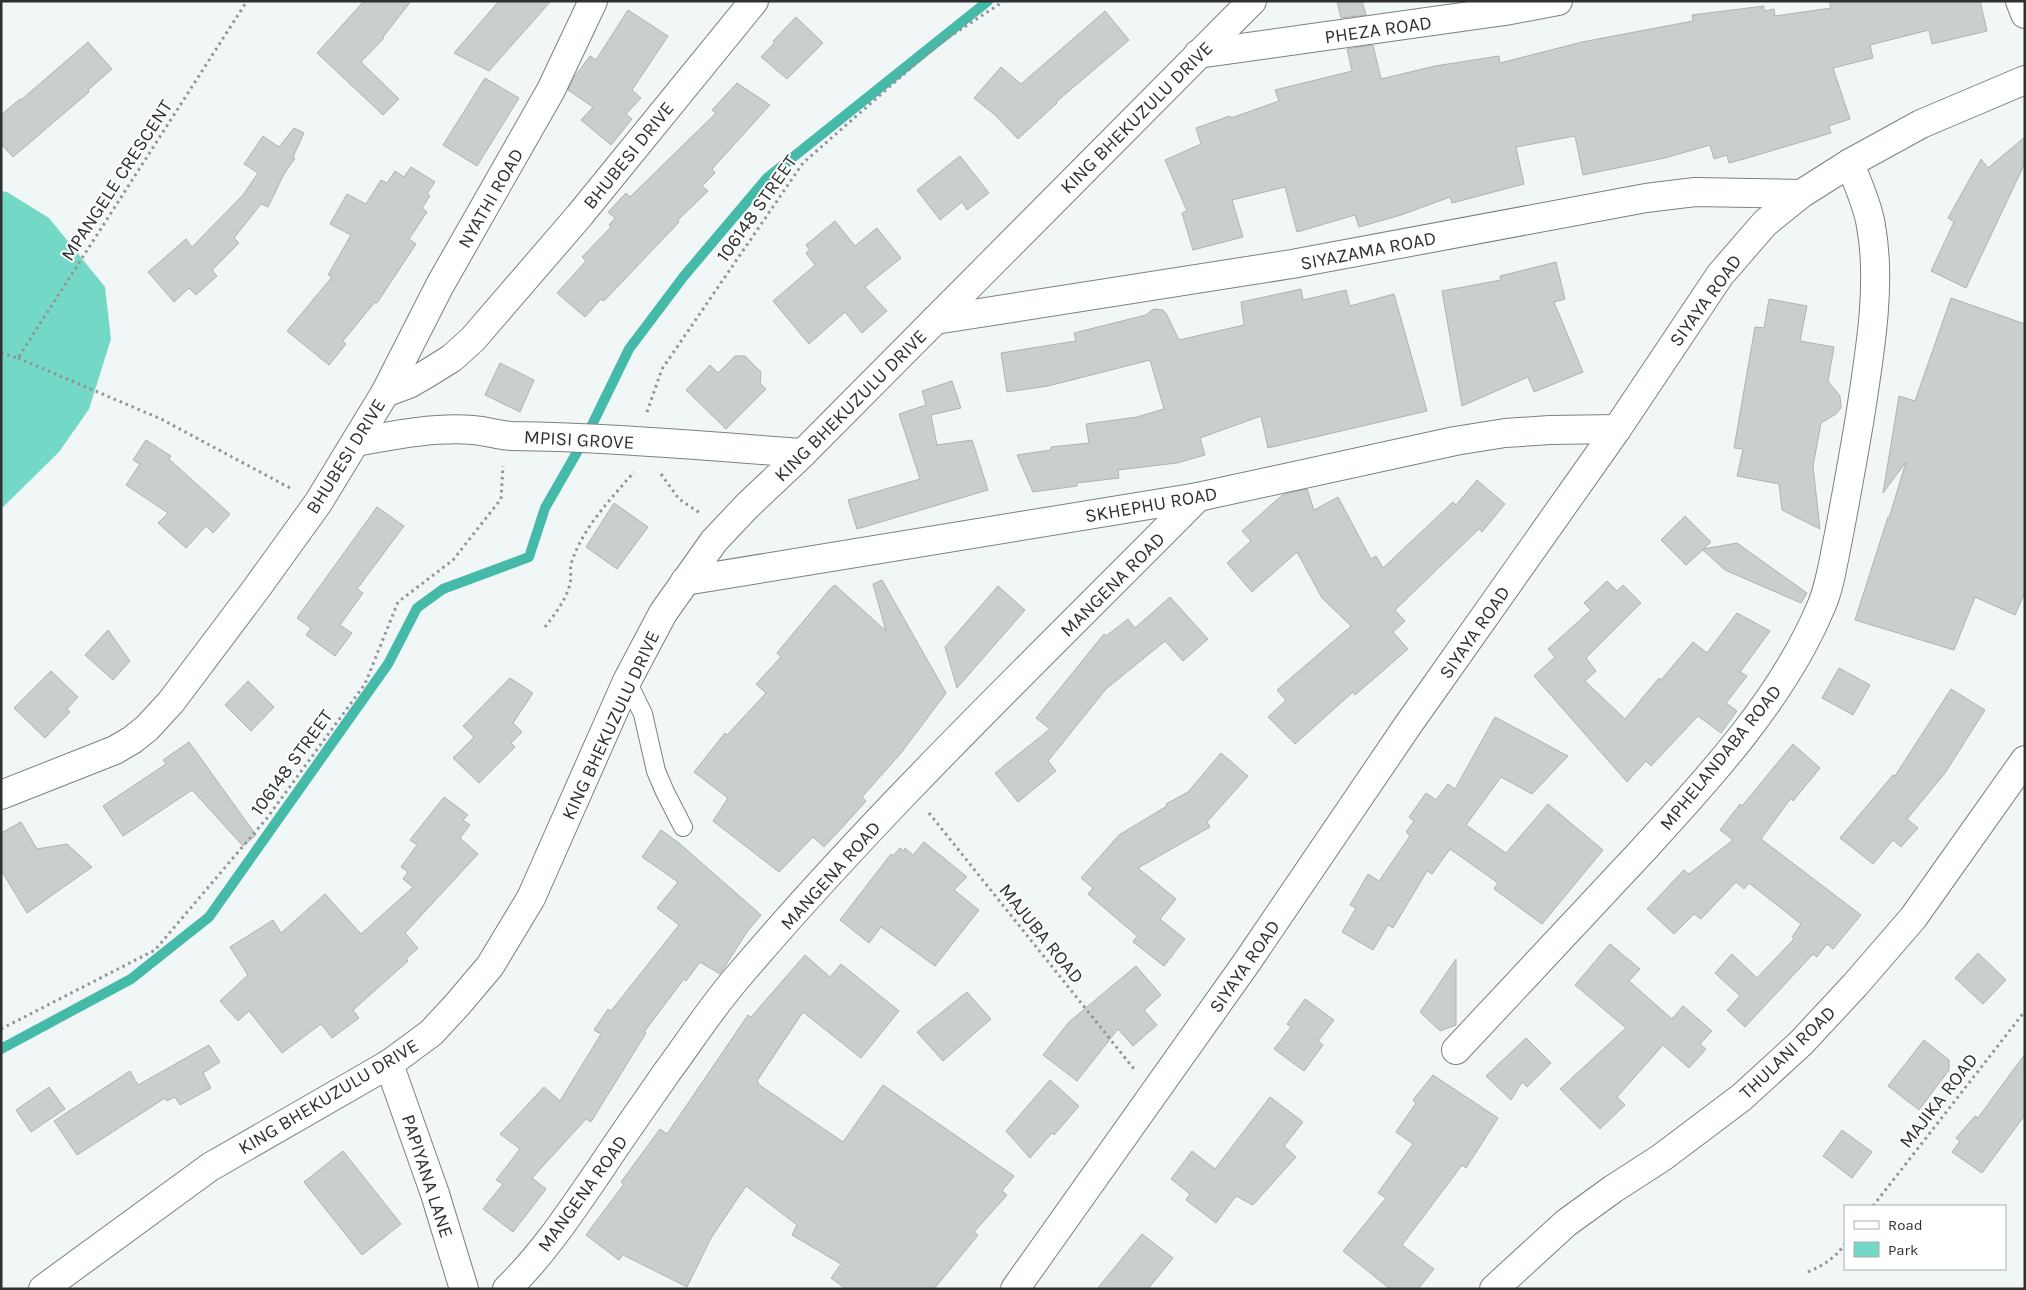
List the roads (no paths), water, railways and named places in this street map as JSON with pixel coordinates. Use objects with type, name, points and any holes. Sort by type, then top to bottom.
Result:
[{"type":"street","name":"NYATHI ROAD","points":[[385,393],[440,285],[551,90],[593,1]]},
{"type":"street","name":"BHUBESI DRIVE","points":[[1,795],[116,750],[147,728],[171,702],[318,503],[385,393],[409,384],[452,358],[473,338],[579,216],[754,1]]},
{"type":"street","name":"KING BHEKUZULU DRIVE","points":[[43,1289],[210,1167],[389,1064],[432,1032],[490,966],[531,898],[627,681],[663,614],[685,580],[714,542],[747,506],[804,454],[1252,1]]},
{"type":"street","name":"PHEZA ROAD","points":[[1198,54],[1505,11],[1558,1]]},
{"type":"street","points":[[2020,1],[2025,14]]},
{"type":"street","name":"SIYAYA ROAD","points":[[1015,1289],[1154,1095],[1414,717],[1617,429],[1720,276],[1764,223],[1801,194],[1850,162],[1921,124],[2025,80]]},
{"type":"street","name":"MPHELANDABA ROAD","points":[[1456,1050],[1687,802],[1778,687],[1802,647],[1822,607],[1833,564],[1849,482],[1870,355],[1874,305],[1874,252],[1871,224],[1850,162]]},
{"type":"street","name":"SIYAZAMA ROAD","points":[[935,320],[1292,264],[1646,198],[1695,192],[1801,194]]},
{"type":"street","name":"SKHEPHU ROAD","points":[[685,580],[1198,497],[1455,441],[1506,433],[1617,429]]},
{"type":"street","name":"MPISI GROVE","points":[[356,442],[440,430],[473,430],[505,436],[562,436],[610,439],[642,449],[804,454]]},
{"type":"street","name":"MANGENA ROAD","points":[[507,1289],[570,1215],[673,1065],[735,980],[909,789],[1198,497]]},
{"type":"street","name":"THULANI ROAD","points":[[1494,1289],[1566,1223],[1613,1189],[1661,1158],[1742,1097],[1801,1043],[1855,985],[1912,918],[2025,760]]},
{"type":"street","name":"PAPIYANA LANE","points":[[389,1064],[435,1194],[464,1289]]},
{"type":"lane","points":[[627,681],[644,714],[656,771],[682,827]]},
{"type":"waterway","points":[[1,1049],[131,979],[209,917],[388,664],[417,608],[443,589],[529,557],[545,508],[588,433],[629,349],[684,276],[767,178],[988,1]]}]
